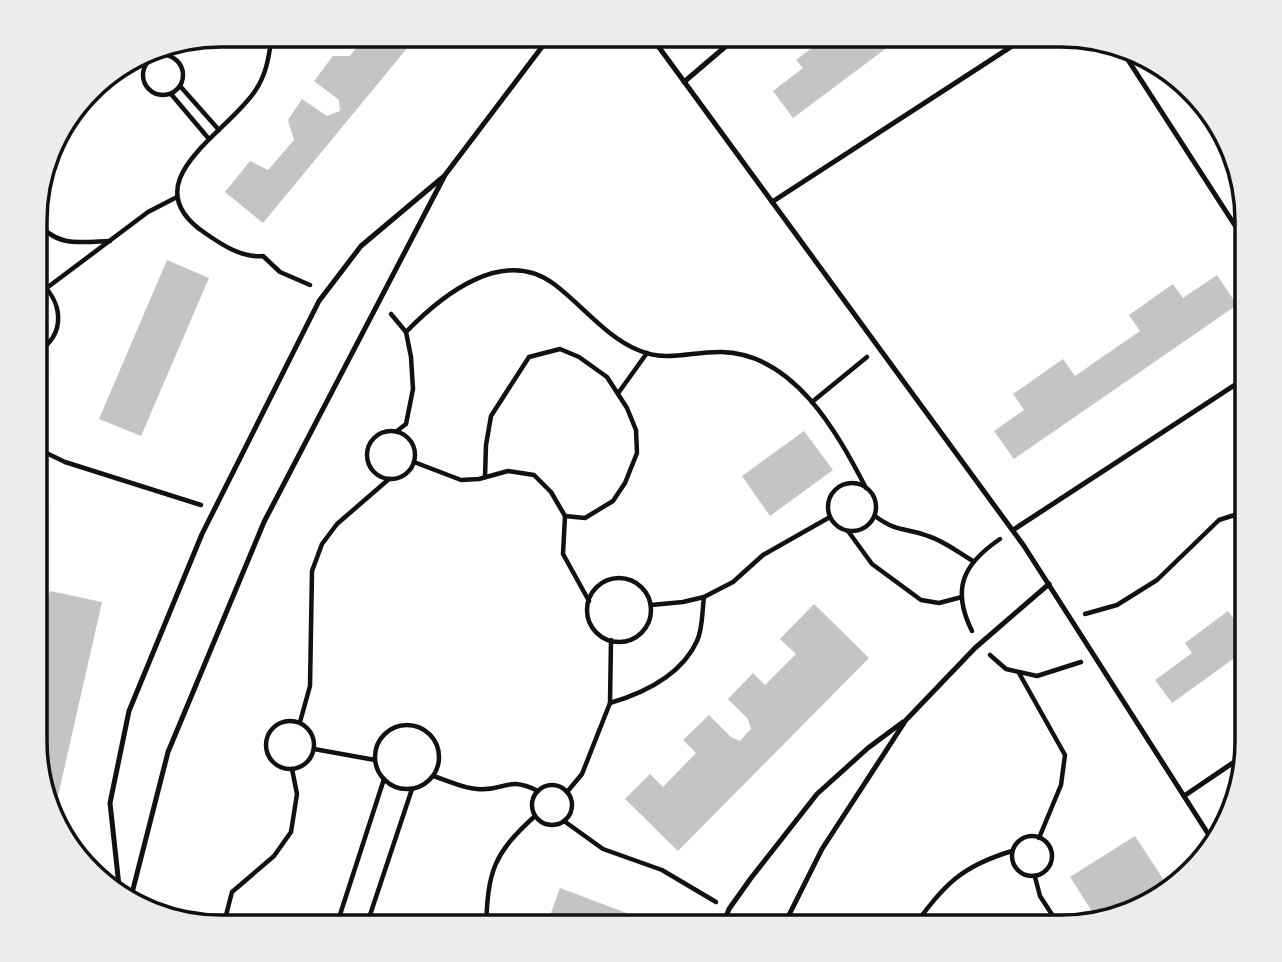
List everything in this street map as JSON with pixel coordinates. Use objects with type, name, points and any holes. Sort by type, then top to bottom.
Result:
[{"type":"lane","points":[[133,891],[168,752],[264,522],[445,175],[542,47]]},
{"type":"lane","points":[[659,48],[1013,530],[1208,834]]},
{"type":"lane","points":[[684,82],[724,48]]},
{"type":"lane","points":[[772,202],[1009,48]]},
{"type":"lane","points":[[1128,60],[1235,225]]},
{"type":"lane","points":[[119,882],[110,803],[129,711],[202,534],[319,301],[361,246],[445,175]]},
{"type":"lane","points":[[1013,530],[1235,385]]},
{"type":"lane","points":[[727,915],[751,878],[817,794],[868,748],[906,720],[979,644],[1049,584]]},
{"type":"lane","points":[[789,915],[822,849],[906,720]]},
{"type":"lane","points":[[1184,796],[1233,764]]},
{"type":"path","points":[[270,47],[265,74],[245,105],[187,163],[176,187],[179,207],[194,226],[221,245],[251,257],[263,256],[280,272],[327,290]]},
{"type":"path","points":[[148,63],[144,73],[146,86],[157,94],[171,93],[180,86],[183,74],[178,62],[165,56]]},
{"type":"path","points":[[180,86],[219,130]]},
{"type":"path","points":[[171,93],[209,139]]},
{"type":"path","points":[[47,287],[148,212],[177,197]]},
{"type":"path","points":[[47,232],[68,243],[110,241]]},
{"type":"path","points":[[406,332],[463,285],[495,272],[528,272],[552,283],[635,349],[659,357],[722,352],[752,356],[788,379],[812,402],[843,443],[875,500],[875,516],[864,528],[857,531],[841,529],[830,517],[828,501],[837,488],[851,483],[866,488]]},
{"type":"path","points":[[47,287],[59,314],[57,328],[47,344]]},
{"type":"path","points":[[380,300],[406,332],[413,389],[406,424],[397,431],[381,432],[374,437],[367,450],[369,467],[381,477],[389,479]]},
{"type":"path","points":[[812,402],[879,347]]},
{"type":"path","points":[[485,477],[491,415],[529,357],[560,349],[579,357],[607,377],[619,392],[636,430],[637,453],[625,482],[613,501],[585,518],[565,516]]},
{"type":"path","points":[[619,392],[647,353]]},
{"type":"path","points":[[300,722],[310,687],[312,571],[322,544],[337,524],[389,479],[405,475],[414,462],[415,454],[410,440],[397,431]]},
{"type":"path","points":[[47,454],[65,462],[163,491],[215,510]]},
{"type":"path","points":[[414,462],[461,480],[508,471],[534,475],[551,492],[565,516],[563,554],[589,601]]},
{"type":"path","points":[[1071,618],[1117,605],[1157,580],[1219,520],[1234,514]]},
{"type":"path","points":[[875,516],[891,528],[926,535],[943,542],[972,561]]},
{"type":"path","points":[[651,605],[704,597],[733,582],[763,555],[830,517]]},
{"type":"path","points":[[848,531],[872,564],[921,600],[939,603],[962,597]]},
{"type":"path","points":[[611,579],[632,580],[642,586],[651,605],[651,616],[640,634],[622,642],[602,637],[589,621],[587,611],[593,591],[601,583],[611,579]]},
{"type":"path","points":[[610,703],[635,695],[679,668],[697,640],[704,597]]},
{"type":"path","points":[[567,792],[582,774],[610,703],[611,640]]},
{"type":"path","points":[[1018,673],[1065,755],[1061,785],[1040,838]]},
{"type":"path","points":[[292,720],[300,722],[312,733],[314,749],[306,763],[292,769],[284,768],[271,759],[267,752],[267,737],[277,724],[292,720]]},
{"type":"path","points":[[408,724],[429,732],[439,751],[439,762],[433,776],[412,789],[392,785],[384,779],[375,761],[380,739],[388,731],[408,724]]},
{"type":"path","points":[[314,749],[375,761]]},
{"type":"path","points":[[226,914],[232,892],[274,856],[291,832],[297,794],[292,769]]},
{"type":"path","points":[[433,776],[472,789],[516,783],[538,792]]},
{"type":"path","points":[[340,914],[384,779]]},
{"type":"path","points":[[555,786],[567,792],[571,810],[564,821],[545,824],[535,816],[532,803],[543,788],[555,786]]},
{"type":"path","points":[[370,914],[412,789]]},
{"type":"path","points":[[486,914],[487,889],[496,860],[514,835],[535,816]]},
{"type":"path","points":[[564,821],[603,849],[662,870],[729,909]]},
{"type":"path","points":[[1026,836],[1040,838],[1049,846],[1052,859],[1046,870],[1035,877],[1021,874],[1013,864],[1012,851],[1015,845],[1026,836]]},
{"type":"path","points":[[922,915],[946,884],[984,859],[1012,851]]},
{"type":"path","points":[[1035,877],[1040,896],[1052,915]]},
{"type":"building","points":[[357,47],[408,47],[263,223],[225,192],[250,161],[268,170],[294,140],[288,120],[302,99],[327,116],[340,111],[339,100],[314,81],[333,56],[350,56]]},
{"type":"building","points":[[812,48],[887,48],[793,118],[773,91],[803,68],[796,60]]},
{"type":"building","points":[[167,260],[209,278],[141,436],[99,419]]},
{"type":"building","points":[[1217,275],[1235,302],[1235,306],[1014,459],[994,431],[1024,410],[1013,394],[1063,359],[1075,376],[1140,331],[1129,315],[1173,284],[1183,298]]},
{"type":"building","points":[[804,431],[833,470],[770,516],[742,476]]},
{"type":"building","points":[[50,591],[102,602],[57,799],[48,753],[48,600]]},
{"type":"building","points":[[814,604],[869,658],[678,851],[625,799],[650,774],[663,787],[696,753],[683,740],[709,715],[731,737],[740,741],[751,729],[748,719],[728,699],[753,673],[765,685],[796,654],[780,639]]},
{"type":"building","points":[[1228,611],[1234,619],[1234,658],[1172,703],[1155,680],[1192,653],[1185,643]]},
{"type":"building","points":[[1135,836],[1164,881],[1128,902],[1092,911],[1070,877]]},
{"type":"building","points":[[560,888],[631,914],[551,914]]}]
